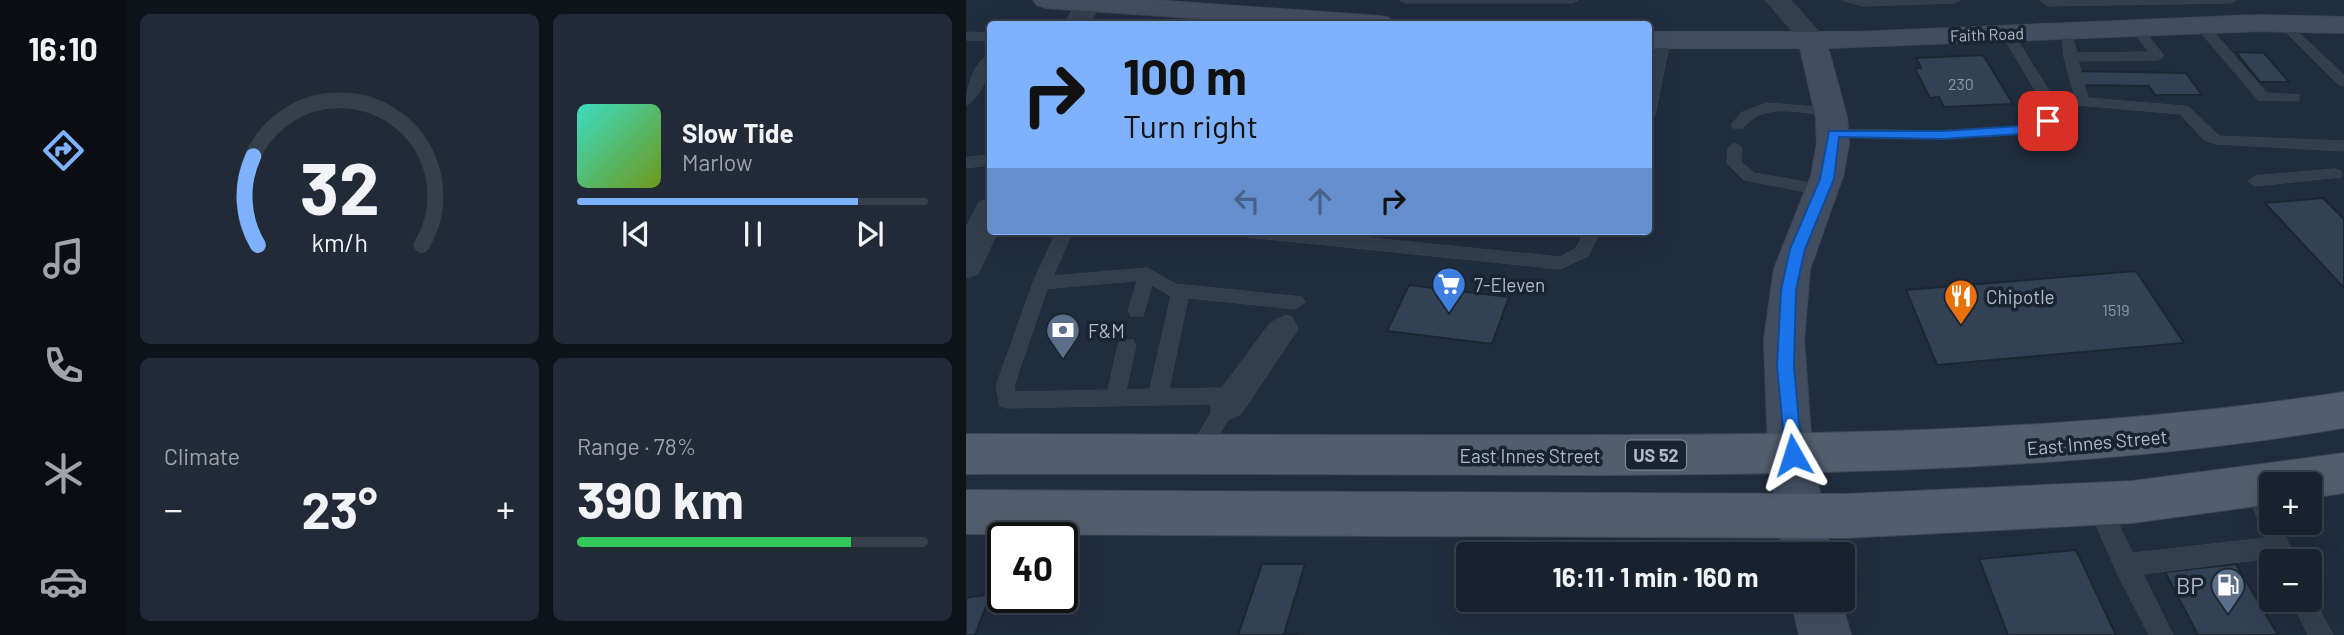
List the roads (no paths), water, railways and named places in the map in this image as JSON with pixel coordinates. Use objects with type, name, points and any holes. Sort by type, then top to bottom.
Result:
[{"type":"main road","points":[[1046,0],[1083,14],[1277,21]]},
{"type":"main road","name":"Faith Road","points":[[1656,41],[1813,40],[2007,33],[2067,44],[2136,28],[2338,23]]},
{"type":"main road","points":[[1804,535],[1785,366],[1788,290],[1798,249],[1832,160],[1832,123],[1815,59],[1813,40]]},
{"type":"main road","name":"East Innes Street","points":[[966,454],[1793,455],[1955,452],[2077,445],[2195,433],[2344,410]]},
{"type":"main road","points":[[966,512],[1804,535],[1939,513],[2098,504],[2255,487],[2344,473]]},
{"type":"main road","points":[[1819,612],[1825,635]]},
{"type":"street","points":[[1778,0],[1813,40]]},
{"type":"street","points":[[1801,0],[1813,40]]},
{"type":"street","points":[[966,265],[987,223]]},
{"type":"lane","points":[[1406,0],[1572,0]]},
{"type":"lane","points":[[1848,0],[1863,3],[1954,0]]},
{"type":"lane","points":[[2046,0],[2048,3],[2230,0]]},
{"type":"lane","points":[[2284,23],[2341,76]]},
{"type":"lane","points":[[2201,25],[2263,97],[2294,98]]},
{"type":"lane","points":[[2136,28],[2158,56],[2067,44],[2082,102],[2184,110],[2209,137],[2217,140],[2344,146]]},
{"type":"lane","points":[[1738,125],[1744,114],[1760,106],[1832,123],[1943,135],[2038,129],[2048,121],[2052,107],[2007,33]]},
{"type":"lane","points":[[966,36],[987,37]]},
{"type":"lane","points":[[1652,78],[1656,41]]},
{"type":"lane","points":[[966,101],[987,63]]},
{"type":"lane","points":[[2305,144],[2340,178]]},
{"type":"lane","points":[[1734,156],[1749,177],[1822,190]]},
{"type":"lane","points":[[966,163],[987,160]]},
{"type":"lane","points":[[2255,181],[2340,178]]},
{"type":"lane","points":[[1063,235],[1041,284],[1005,386],[1007,400],[1158,398],[1223,405],[1196,454]]},
{"type":"lane","points":[[1326,235],[1404,239],[1560,263],[1575,259],[1589,246],[1592,235]]},
{"type":"lane","points":[[1041,284],[1147,274],[1173,290],[1296,303]]},
{"type":"lane","points":[[1137,311],[1147,274]]},
{"type":"lane","points":[[1158,398],[1181,291]]},
{"type":"lane","points":[[1115,399],[1127,345]]},
{"type":"lane","points":[[2255,487],[2281,549]]},
{"type":"lane","points":[[2098,504],[2161,635]]},
{"type":"lane","points":[[2126,565],[2259,556]]},
{"type":"lane","points":[[2309,612],[2321,635]]},
{"type":"place","name":"7-Eleven","points":[[1449,314]]},
{"type":"place","name":"Chipotle","points":[[1961,326]]},
{"type":"place","name":"F&M","points":[[1063,360]]},
{"type":"place","name":"BP","points":[[2228,615]]}]
